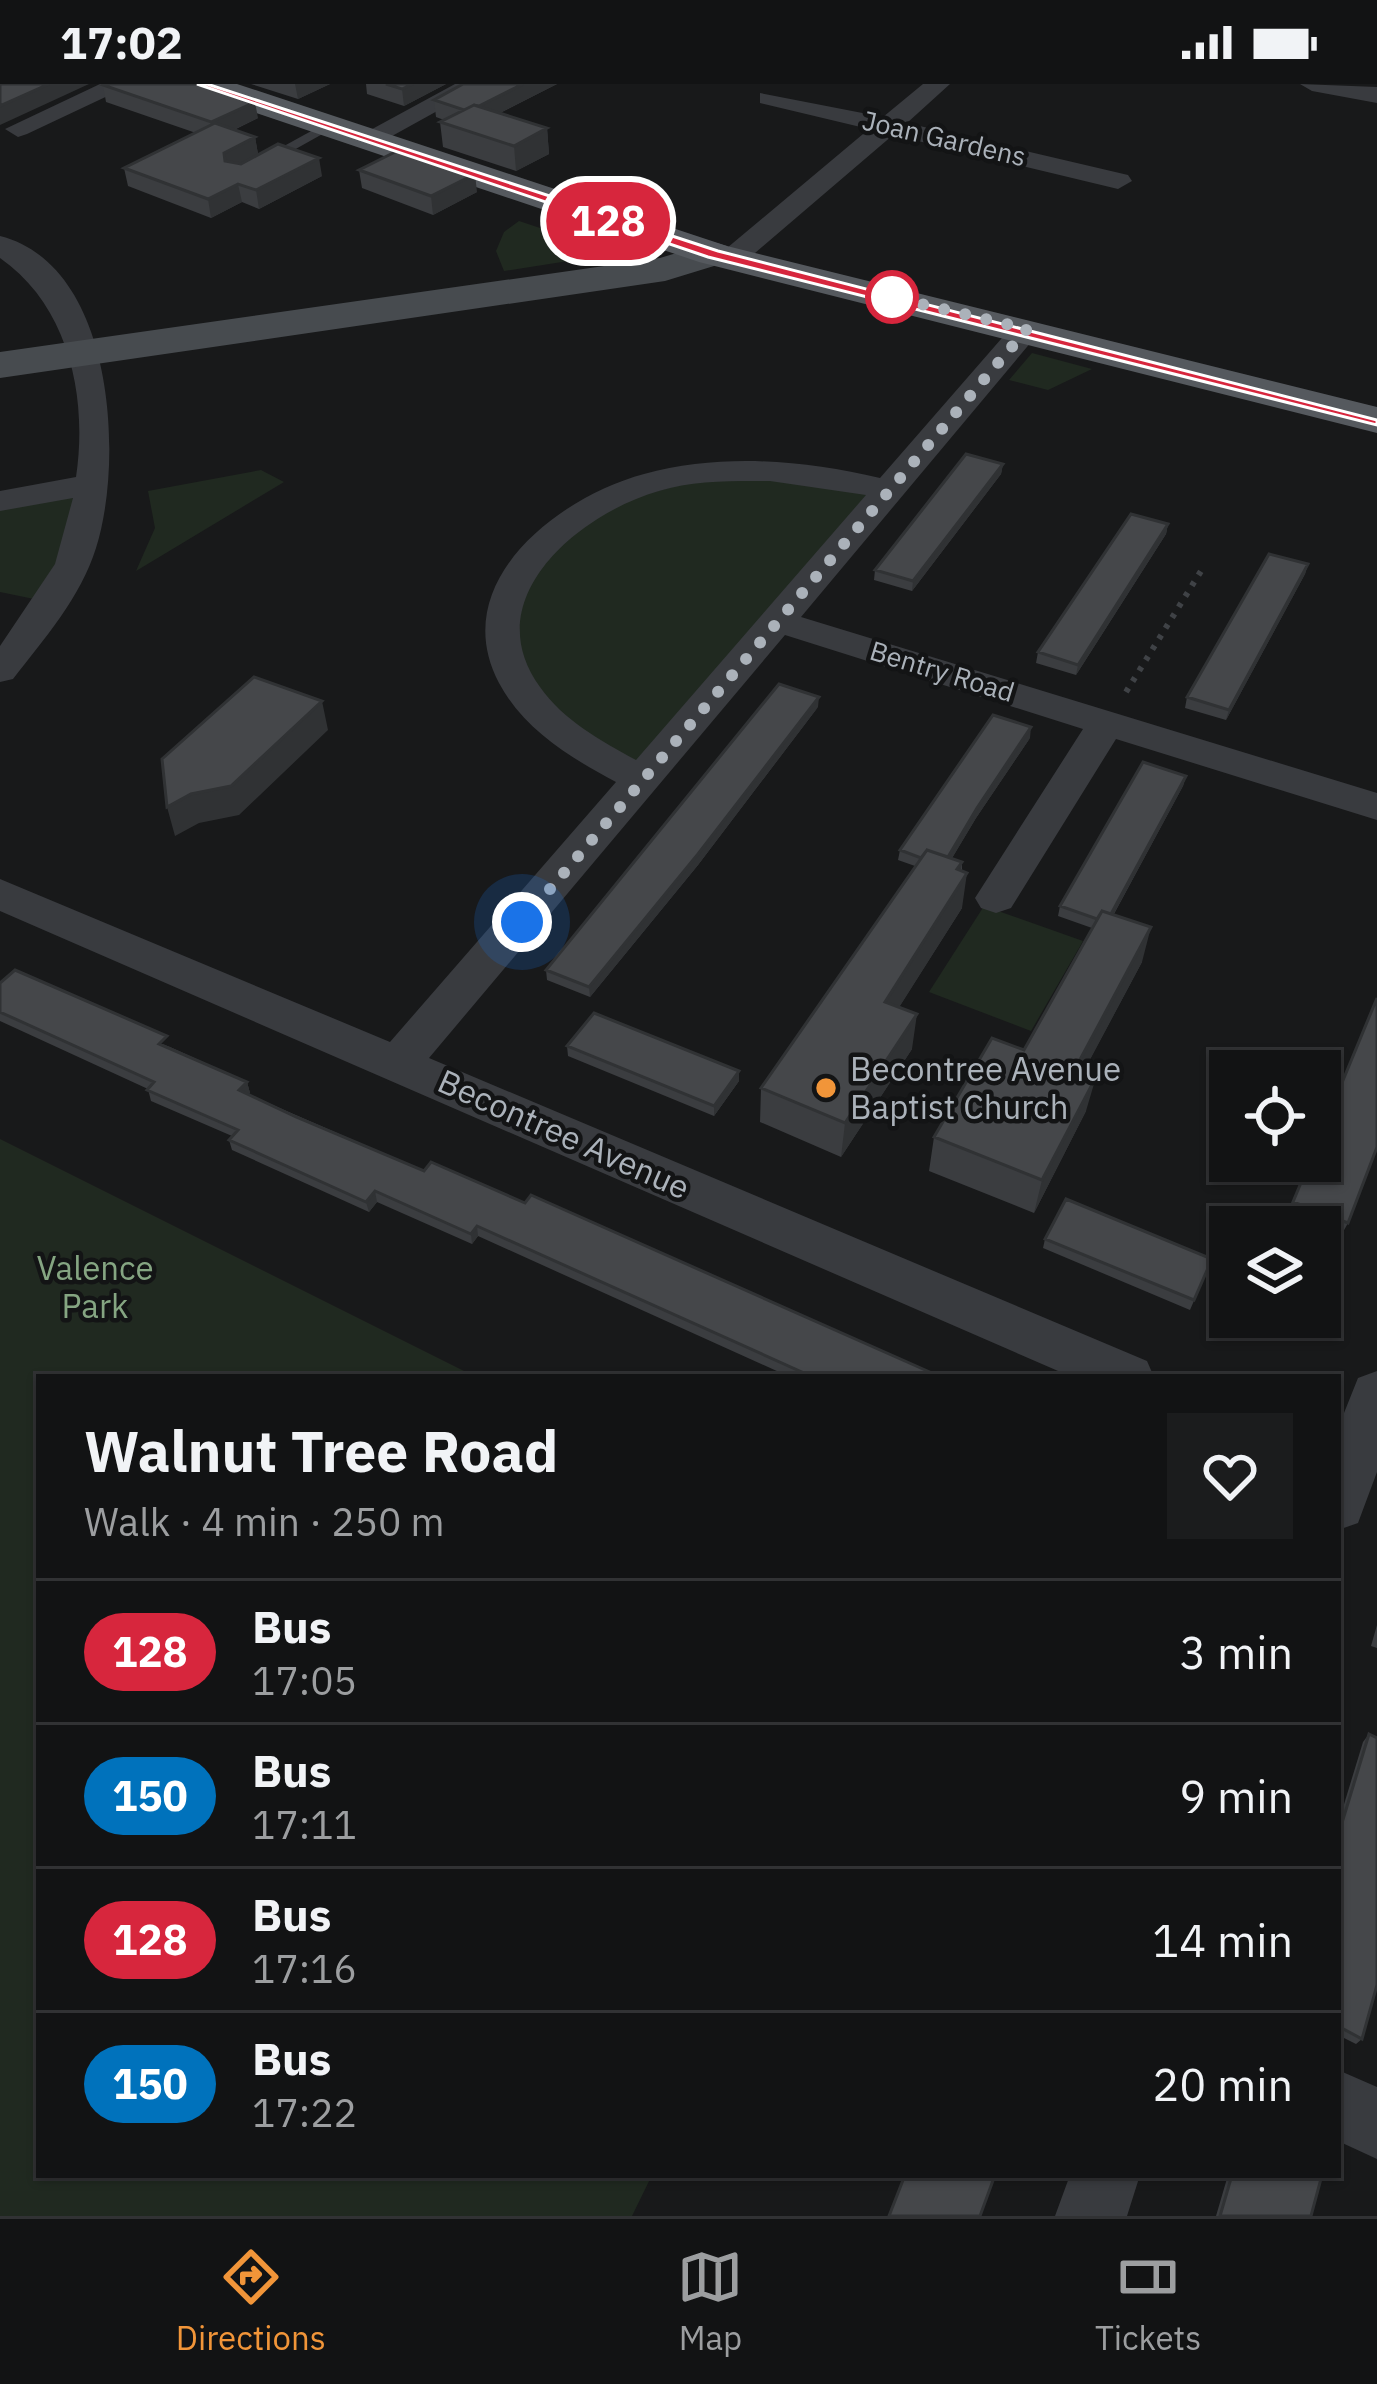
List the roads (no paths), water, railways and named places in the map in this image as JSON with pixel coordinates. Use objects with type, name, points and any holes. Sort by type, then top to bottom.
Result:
[{"type":"main road","points":[[203,84],[722,257],[1027,329],[1377,420]]},
{"type":"street","points":[[19,129],[121,84]]},
{"type":"street","points":[[347,134],[474,84]]},
{"type":"street","points":[[0,365],[722,257],[938,84]]},
{"type":"street","points":[[1312,84],[1377,95]]},
{"type":"street","name":"Joan Gardens","points":[[770,98],[1118,181]]},
{"type":"street","points":[[621,272],[662,238]]},
{"type":"street","points":[[0,244],[58,288],[87,352],[95,484],[78,551],[37,623],[0,671]]},
{"type":"street","points":[[400,1063],[1027,329]]},
{"type":"street","points":[[645,781],[588,752],[543,714],[517,682],[504,649],[507,596],[532,549],[572,515],[651,482],[779,473],[888,490]]},
{"type":"street","points":[[0,501],[95,484]]},
{"type":"street","points":[[0,615],[37,623]]},
{"type":"street","name":"Bentry Road","points":[[777,621],[1377,807]]},
{"type":"street","points":[[996,898],[1107,722]]},
{"type":"street","name":"Becontree Avenue","points":[[0,894],[278,1017],[400,1063],[1121,1374]]},
{"type":"street","points":[[1351,1480],[1377,1394]]},
{"type":"street","points":[[1341,2106],[1377,2124]]},
{"type":"street","points":[[1091,2216],[1104,2178]]},
{"type":"lane","points":[[254,166],[347,134]]},
{"type":"place","name":"Becontree Avenue Baptist Church","points":[[826,1088]]},
{"type":"park label","name":"Valence Park","points":[[95,1287]]}]
